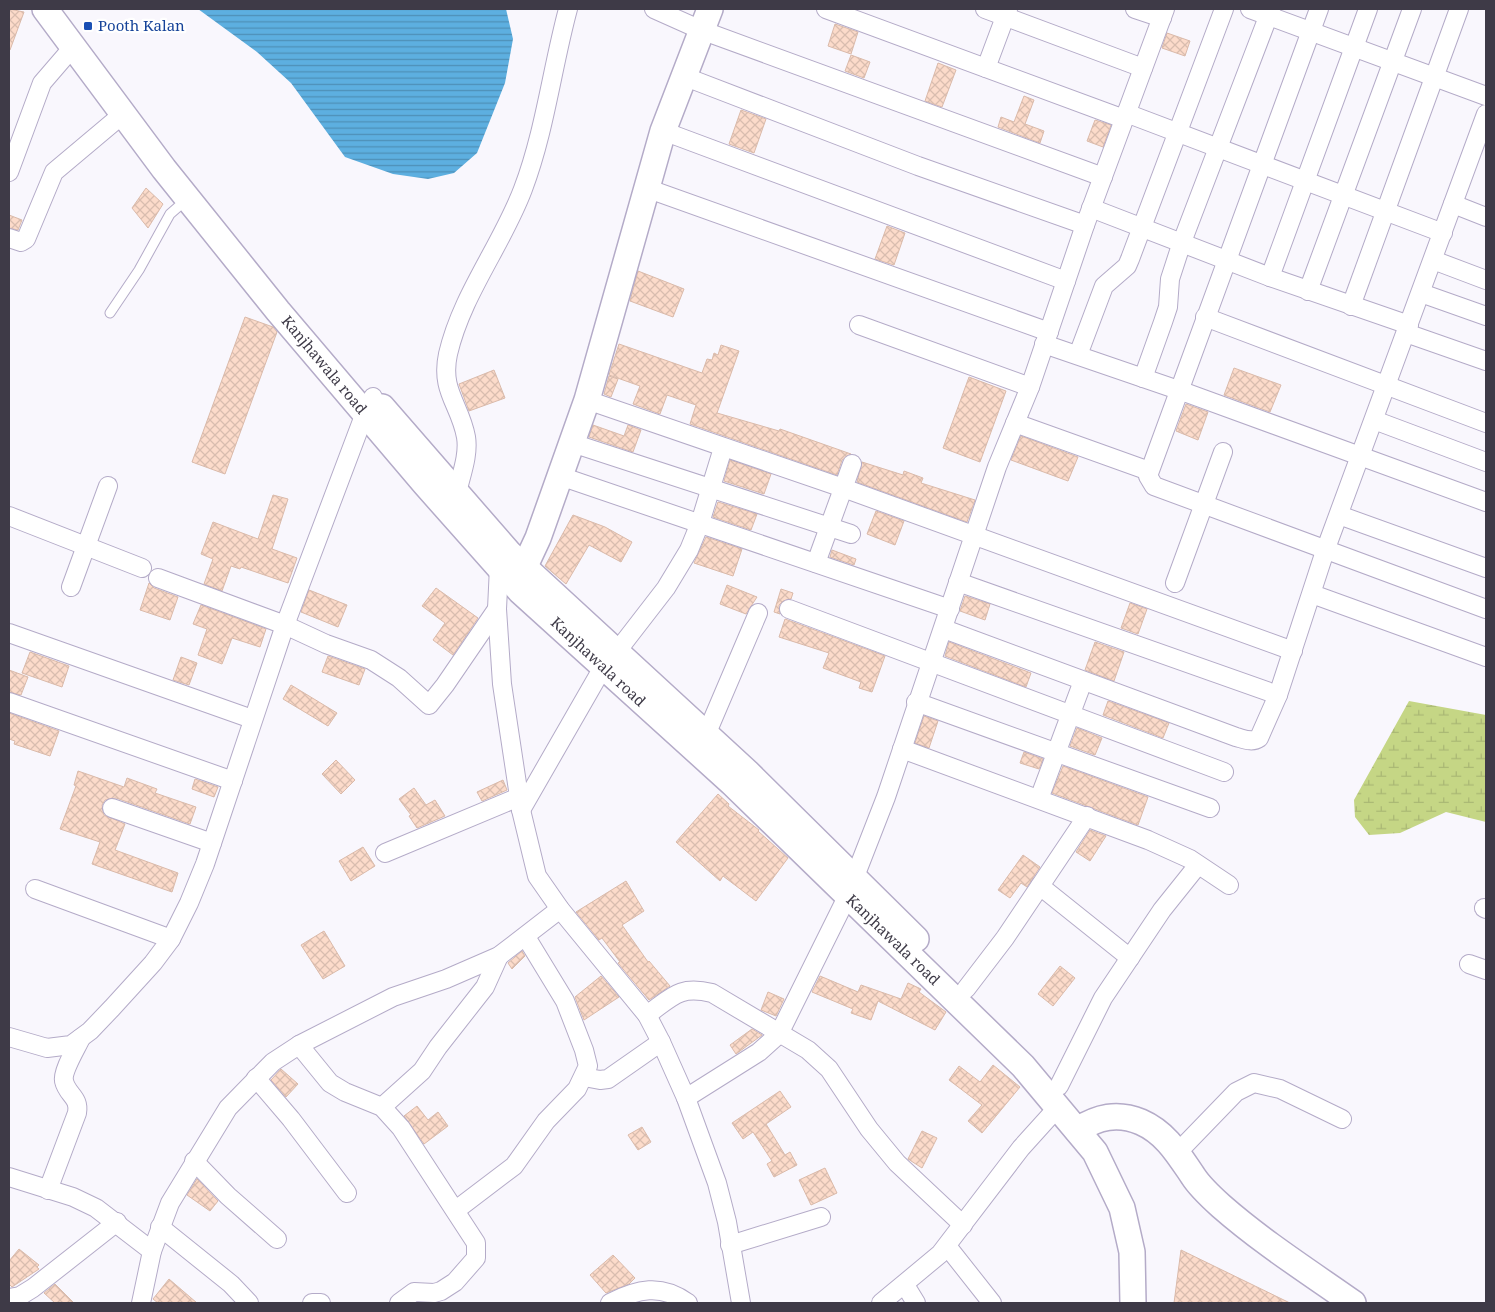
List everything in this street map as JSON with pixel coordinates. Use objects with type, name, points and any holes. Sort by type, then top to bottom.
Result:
[{"type":"main road","name":"Kanjhawala road","points":[[46,9],[123,114],[278,311],[457,492],[524,568],[610,660],[732,783],[966,989],[1034,1056],[1058,1097]]},
{"type":"main road","name":"Kanjhawala road","points":[[63,9],[179,162],[369,405],[520,591],[706,735],[1023,1066],[1058,1097],[1083,1126],[1105,1142],[1135,1198],[1148,1248],[1150,1303]]},
{"type":"main road","points":[[524,568],[533,553],[587,400],[663,131],[705,20]]},
{"type":"main road","points":[[1083,1126],[1114,1115],[1129,1118],[1155,1130],[1178,1152],[1201,1187],[1221,1206],[1249,1230],[1353,1303]]},
{"type":"main road","name":"Kanjhawala road","points":[[1083,1126],[1122,1208],[1132,1252],[1133,1303]]},
{"type":"street","points":[[457,492],[467,447],[463,429],[448,392],[446,371],[448,354],[461,315],[514,211],[524,187],[542,127],[568,9]]},
{"type":"street","points":[[654,9],[705,20],[1103,177]]},
{"type":"street","points":[[986,9],[1007,12],[1143,68]]},
{"type":"street","points":[[686,1098],[759,1052],[779,1034],[851,888],[902,749],[916,702],[944,629],[973,535],[1030,387],[1091,208],[1163,14],[1135,9]]},
{"type":"street","points":[[1078,355],[1104,286],[1127,266],[1224,9]]},
{"type":"street","points":[[1250,9],[1270,12],[1354,47],[1486,96]]},
{"type":"street","points":[[1319,9],[1205,317],[1181,390],[1149,471],[1150,482],[1154,486],[1204,506],[1486,609]]},
{"type":"street","points":[[1270,277],[1368,9]]},
{"type":"street","points":[[1308,291],[1412,9]]},
{"type":"street","points":[[1350,306],[1459,9]]},
{"type":"street","points":[[831,10],[986,68],[1177,132],[1442,232]]},
{"type":"street","points":[[986,68],[1007,12]]},
{"type":"street","points":[[1143,378],[1166,314],[1170,279],[1182,242],[1270,12]]},
{"type":"street","points":[[9,172],[42,83],[73,47]]},
{"type":"street","points":[[683,76],[918,166],[1085,225]]},
{"type":"street","points":[[9,238],[21,242],[26,239],[54,172],[123,114]]},
{"type":"street","points":[[944,629],[1248,740],[1259,738],[1278,695],[1325,551],[1486,114]]},
{"type":"street","points":[[663,131],[1066,281]]},
{"type":"street","points":[[646,188],[1047,338],[1078,355],[1181,390],[1486,502]]},
{"type":"street","points":[[1453,204],[1486,217]]},
{"type":"street","points":[[1091,208],[1350,306],[1486,361]]},
{"type":"street","points":[[1433,260],[1486,280]]},
{"type":"street","points":[[1421,293],[1486,316]]},
{"type":"street","points":[[1205,317],[1486,423]]},
{"type":"street","points":[[859,325],[1030,387]]},
{"type":"street","points":[[587,400],[844,488],[1293,651]]},
{"type":"street","points":[[9,1037],[47,1048],[72,1044],[90,1031],[134,985],[171,939],[189,903],[212,843],[285,625],[369,405]]},
{"type":"street","points":[[1374,420],[1486,462]]},
{"type":"street","points":[[1015,423],[1149,471]]},
{"type":"street","points":[[572,443],[851,534]]},
{"type":"street","points":[[385,853],[520,804],[610,660],[675,574],[689,550],[700,523],[723,448]]},
{"type":"street","points":[[1175,583],[1223,452]]},
{"type":"street","points":[[816,563],[852,464]]},
{"type":"street","points":[[560,476],[950,609]]},
{"type":"street","points":[[71,587],[108,486]]},
{"type":"street","points":[[1339,515],[1486,568]]},
{"type":"street","points":[[9,516],[142,568]]},
{"type":"street","points":[[499,567],[497,610],[502,684],[520,804],[537,876],[560,910],[647,1015],[661,1042],[686,1098],[717,1183],[741,1303]]},
{"type":"street","points":[[158,578],[285,625],[326,644],[381,665],[428,705],[445,685],[497,610]]},
{"type":"street","points":[[958,582],[1278,695]]},
{"type":"street","points":[[1312,594],[1486,657]]},
{"type":"street","points":[[789,609],[1224,772]]},
{"type":"street","points":[[706,735],[758,614]]},
{"type":"street","points":[[9,633],[252,719]]},
{"type":"street","points":[[1039,799],[1083,681]]},
{"type":"street","points":[[9,702],[233,781]]},
{"type":"street","points":[[916,702],[1210,808]]},
{"type":"street","points":[[902,749],[1087,816],[1178,853],[1229,885]]},
{"type":"street","points":[[112,808],[212,843]]},
{"type":"street","points":[[966,989],[1006,938],[1087,816]]},
{"type":"street","points":[[881,1303],[929,1265],[947,1246],[1058,1097],[1103,998],[1162,910],[1198,865]]},
{"type":"street","points":[[1040,886],[1130,958]]},
{"type":"street","points":[[36,889],[171,939]]},
{"type":"street","points":[[141,1303],[152,1250],[170,1203],[194,1160],[228,1108],[273,1062],[299,1045],[393,997],[446,979],[499,956],[560,910]]},
{"type":"street","points":[[456,1210],[514,1166],[546,1121],[577,1089],[588,1066],[574,1020],[552,978],[526,936]]},
{"type":"street","points":[[382,1108],[422,1071],[438,1047],[485,987],[499,956]]},
{"type":"street","points":[[1469,964],[1486,970]]},
{"type":"street","points":[[647,1015],[680,992],[694,989],[719,997],[808,1050],[829,1069],[870,1129],[897,1162],[963,1225]]},
{"type":"street","points":[[48,1190],[78,1105],[64,1081],[64,1074],[81,1038]]},
{"type":"street","points":[[584,1077],[600,1080],[608,1079],[661,1042]]},
{"type":"street","points":[[299,1045],[330,1082],[345,1092],[382,1108],[401,1128],[476,1243],[476,1258],[455,1282],[445,1297],[434,1293],[414,1292],[399,1303]]},
{"type":"street","points":[[256,1078],[291,1119],[347,1193]]},
{"type":"street","points":[[1178,1152],[1236,1092],[1254,1083],[1280,1089],[1342,1119]]},
{"type":"street","points":[[194,1160],[228,1196],[277,1239]]},
{"type":"street","points":[[9,1177],[96,1208],[152,1250]]},
{"type":"street","points":[[730,1244],[821,1217]]},
{"type":"street","points":[[9,1298],[20,1296],[32,1288],[117,1222]]},
{"type":"street","points":[[160,1227],[231,1284],[249,1303]]},
{"type":"street","points":[[947,1246],[992,1303]]},
{"type":"street","points":[[905,1285],[916,1303]]},
{"type":"street","points":[[610,1303],[636,1290],[654,1290],[674,1294],[688,1303]]},
{"type":"street","points":[[312,1303],[321,1303]]},
{"type":"lane","points":[[110,313],[139,270],[170,214],[188,198]]},
{"type":"green space","points":[[1409,701],[1486,715],[1486,822],[1446,812],[1400,833],[1369,835],[1355,817],[1354,800]]},
{"type":"water","points":[[198,9],[506,9],[513,39],[505,83],[477,153],[454,173],[428,179],[393,174],[345,157],[291,83],[257,52]]},
{"type":"building","points":[[9,9],[24,12],[10,50],[9,50]]},
{"type":"building","points":[[835,24],[858,32],[851,54],[828,46]]},
{"type":"building","points":[[1167,33],[1190,41],[1185,56],[1162,48]]},
{"type":"building","points":[[851,55],[870,62],[864,78],[845,71]]},
{"type":"building","points":[[938,63],[956,70],[942,107],[925,101]]},
{"type":"building","points":[[1024,96],[1034,100],[1025,124],[1044,131],[1040,143],[998,127],[1001,117],[1014,122]]},
{"type":"building","points":[[741,110],[766,119],[754,153],[729,144]]},
{"type":"building","points":[[1095,120],[1111,125],[1103,147],[1087,141]]},
{"type":"building","points":[[146,188],[163,204],[148,228],[132,208]]},
{"type":"building","points":[[9,215],[22,220],[18,230],[9,228]]},
{"type":"building","points":[[887,226],[905,233],[894,265],[875,259]]},
{"type":"building","points":[[638,271],[684,289],[673,317],[630,301]]},
{"type":"building","points":[[245,317],[273,327],[277,332],[225,474],[192,462]]},
{"type":"building","points":[[619,344],[702,373],[707,359],[712,360],[714,353],[718,355],[721,345],[739,351],[717,413],[779,431],[780,429],[851,454],[842,460],[837,475],[690,424],[696,405],[667,395],[660,414],[633,404],[640,386],[609,375]]},
{"type":"building","points":[[1234,368],[1281,385],[1270,412],[1224,395]]},
{"type":"building","points":[[494,370],[505,398],[469,411],[459,384]]},
{"type":"building","points":[[609,376],[618,379],[611,397],[604,394]]},
{"type":"building","points":[[969,377],[1006,391],[980,462],[943,448]]},
{"type":"building","points":[[1186,404],[1208,412],[1198,440],[1176,431]]},
{"type":"building","points":[[593,425],[624,436],[628,425],[641,430],[633,452],[589,437]]},
{"type":"building","points":[[1021,436],[1078,457],[1068,481],[1011,460]]},
{"type":"building","points":[[730,460],[771,474],[764,494],[724,481]]},
{"type":"building","points":[[862,462],[903,475],[904,471],[923,478],[921,483],[975,500],[967,522],[857,482]]},
{"type":"building","points":[[273,495],[288,499],[272,549],[297,558],[288,583],[241,567],[240,569],[231,566],[222,591],[204,584],[213,559],[201,554],[213,522],[258,539]]},
{"type":"building","points":[[718,502],[757,514],[751,530],[713,517]]},
{"type":"building","points":[[876,511],[904,521],[895,545],[867,534]]},
{"type":"building","points":[[573,515],[605,527],[632,542],[621,562],[589,545],[566,584],[545,566]]},
{"type":"building","points":[[706,537],[742,549],[733,576],[694,563]]},
{"type":"building","points":[[832,550],[856,559],[854,565],[830,557]]},
{"type":"building","points":[[149,583],[154,588],[178,597],[170,620],[140,610]]},
{"type":"building","points":[[727,585],[757,597],[746,614],[720,604]]},
{"type":"building","points":[[436,588],[478,618],[453,655],[433,640],[445,623],[422,606]]},
{"type":"building","points":[[781,589],[793,593],[791,599],[783,601],[779,605],[780,614],[774,612]]},
{"type":"building","points":[[309,590],[347,605],[338,627],[301,612]]},
{"type":"building","points":[[965,596],[990,604],[985,620],[960,611]]},
{"type":"building","points":[[1130,603],[1147,609],[1138,634],[1121,628]]},
{"type":"building","points":[[201,605],[266,629],[260,647],[232,638],[222,664],[198,655],[207,629],[193,624]]},
{"type":"building","points":[[785,619],[885,656],[872,692],[859,688],[861,682],[823,668],[829,653],[779,637]]},
{"type":"building","points":[[949,642],[1031,673],[1026,687],[945,656]]},
{"type":"building","points":[[1095,642],[1124,652],[1114,681],[1085,670]]},
{"type":"building","points":[[30,652],[69,666],[62,687],[22,673]]},
{"type":"building","points":[[328,656],[365,669],[359,685],[322,672]]},
{"type":"building","points":[[181,657],[197,663],[189,685],[173,680]]},
{"type":"building","points":[[9,670],[28,677],[21,695],[9,692]]},
{"type":"building","points":[[291,685],[337,713],[328,726],[283,699]]},
{"type":"building","points":[[1108,701],[1169,723],[1163,738],[1103,715]]},
{"type":"building","points":[[9,713],[59,731],[50,756],[14,744],[15,741],[9,739]]},
{"type":"building","points":[[924,716],[938,721],[929,748],[915,743]]},
{"type":"building","points":[[1077,728],[1102,738],[1095,755],[1070,746]]},
{"type":"building","points":[[1024,752],[1043,759],[1039,769],[1020,763]]},
{"type":"building","points":[[336,760],[355,780],[341,794],[322,774]]},
{"type":"building","points":[[1063,766],[1148,797],[1138,825],[1052,793]]},
{"type":"building","points":[[78,771],[124,787],[127,778],[157,789],[155,793],[196,807],[190,824],[116,798],[105,800],[102,805],[104,815],[125,824],[115,850],[178,873],[172,892],[92,864],[100,842],[60,829],[76,786],[74,785]]},
{"type":"building","points":[[195,779],[218,787],[214,797],[192,789]]},
{"type":"building","points":[[503,780],[507,790],[482,801],[477,792]]},
{"type":"building","points":[[414,788],[426,805],[435,800],[445,816],[417,828],[409,816],[411,815],[399,799]]},
{"type":"building","points":[[718,794],[729,804],[728,806],[759,830],[788,858],[756,901],[723,876],[720,881],[676,842]]},
{"type":"building","points":[[1090,830],[1106,836],[1090,861],[1076,852]]},
{"type":"building","points":[[363,847],[375,866],[351,881],[339,861]]},
{"type":"building","points":[[1023,855],[1040,867],[1027,887],[1021,883],[1010,898],[998,890]]},
{"type":"building","points":[[626,881],[644,911],[622,925],[648,962],[670,986],[649,1000],[618,963],[620,962],[602,938],[599,940],[576,912]]},
{"type":"building","points":[[324,931],[345,966],[323,979],[301,945]]},
{"type":"building","points":[[522,951],[525,956],[512,969],[508,963]]},
{"type":"building","points":[[1060,966],[1075,978],[1053,1006],[1038,994]]},
{"type":"building","points":[[601,976],[619,997],[584,1020],[575,997]]},
{"type":"building","points":[[820,976],[858,992],[861,985],[901,999],[908,983],[921,989],[919,992],[946,1012],[935,1030],[878,1001],[871,1020],[851,1013],[853,1009],[812,992]]},
{"type":"building","points":[[768,992],[784,999],[776,1016],[761,1010]]},
{"type":"building","points":[[752,1029],[762,1035],[736,1054],[730,1045]]},
{"type":"building","points":[[993,1065],[1020,1087],[982,1133],[968,1121],[982,1105],[949,1080],[959,1066],[980,1082]]},
{"type":"building","points":[[281,1069],[298,1084],[286,1097],[271,1080]]},
{"type":"building","points":[[780,1091],[791,1107],[766,1124],[785,1155],[790,1152],[797,1165],[774,1177],[767,1164],[772,1161],[753,1132],[743,1139],[732,1123]]},
{"type":"building","points":[[417,1106],[428,1120],[438,1112],[448,1126],[424,1144],[404,1116]]},
{"type":"building","points":[[642,1127],[651,1142],[638,1150],[628,1135]]},
{"type":"building","points":[[922,1131],[937,1138],[922,1168],[908,1159]]},
{"type":"building","points":[[825,1168],[837,1193],[811,1205],[799,1180]]},
{"type":"building","points":[[197,1179],[218,1201],[210,1211],[187,1195]]},
{"type":"building","points":[[19,1249],[39,1265],[37,1267],[39,1269],[12,1287],[9,1284],[9,1261]]},
{"type":"building","points":[[1181,1250],[1290,1303],[1174,1303]]},
{"type":"building","points":[[613,1255],[635,1278],[629,1284],[606,1293],[590,1275]]},
{"type":"building","points":[[169,1279],[197,1303],[158,1303],[153,1299]]},
{"type":"building","points":[[55,1284],[74,1303],[55,1303],[44,1293]]},
{"type":"place","name":"Pooth Kalan","points":[[88,26]]}]
